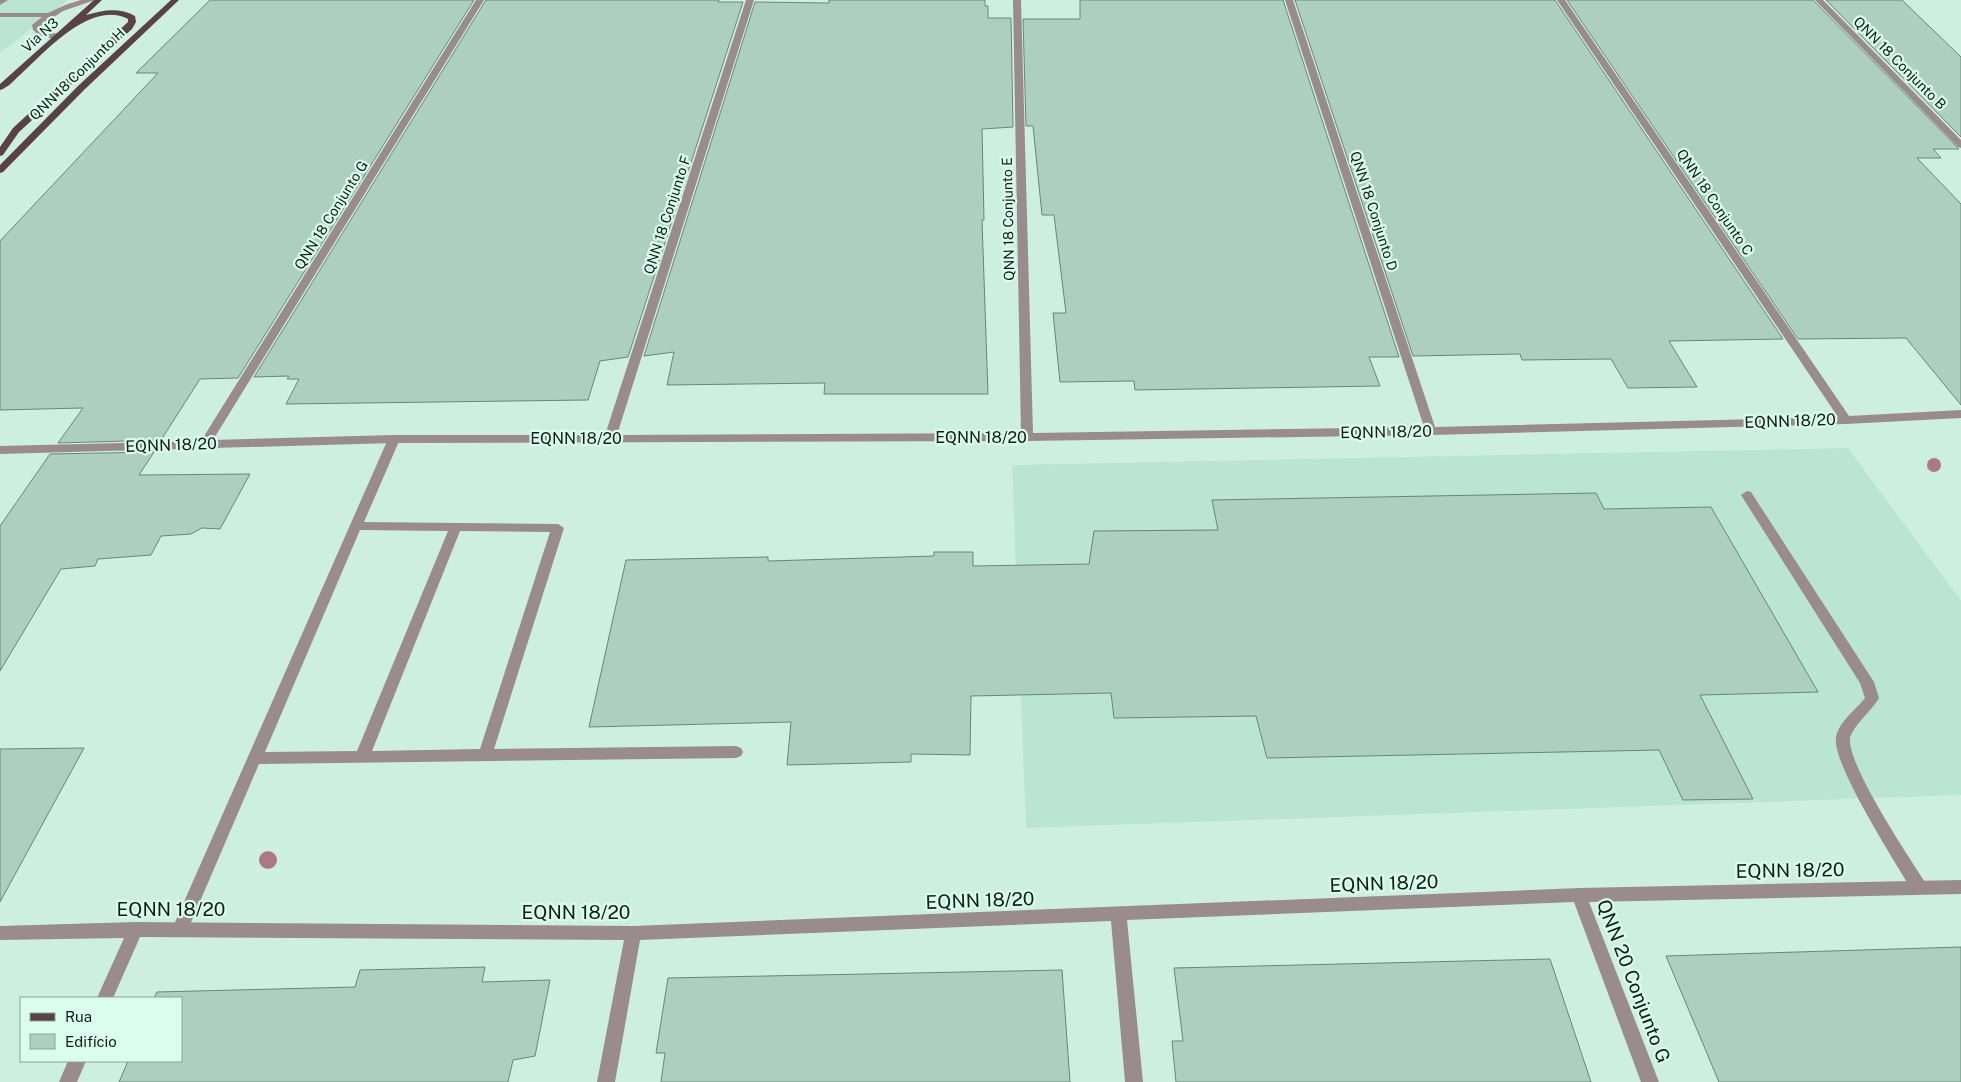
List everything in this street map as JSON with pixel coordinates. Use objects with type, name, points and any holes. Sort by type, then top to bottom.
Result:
[{"type":"main road","name":"Via N3","points":[[0,88],[98,0]]},
{"type":"main road","name":"QNN 18 Conjunto H","points":[[0,170],[81,88],[175,0]]},
{"type":"main road","points":[[0,153],[16,130],[128,27],[132,22],[132,18],[121,13],[110,13],[96,14],[74,22]]},
{"type":"street","points":[[0,3],[4,0]]},
{"type":"street","points":[[56,36],[37,31],[35,27],[47,15],[69,4],[91,0]]},
{"type":"street","name":"QNN 18 Conjunto G","points":[[204,444],[480,0]]},
{"type":"street","name":"QNN 18 Conjunto F","points":[[610,437],[750,0]]},
{"type":"street","name":"QNN 18 Conjunto E","points":[[1017,0],[1027,437]]},
{"type":"street","name":"QNN 18 Conjunto D","points":[[1289,0],[1431,431]]},
{"type":"street","name":"QNN 18 Conjunto C","points":[[1561,0],[1846,420]]},
{"type":"street","name":"QNN 18 Conjunto B","points":[[1819,0],[1961,145]]},
{"type":"street","points":[[0,15],[47,15]]},
{"type":"street","name":"EQNN 18/20","points":[[0,450],[394,439],[1027,437],[1431,431],[1846,420],[1961,414]]},
{"type":"street","points":[[180,929],[394,439]]},
{"type":"street","points":[[1747,495],[1867,682],[1872,698],[1867,708],[1849,725],[1843,739],[1845,754],[1866,796],[1919,888]]},
{"type":"street","points":[[357,526],[558,528],[485,756]]},
{"type":"street","points":[[362,757],[456,526]]},
{"type":"street","points":[[255,758],[736,752]]},
{"type":"street","name":"EQNN 18/20","points":[[0,933],[180,929],[632,933],[1579,895],[1961,887]]},
{"type":"street","name":"QNN 20 Conjunto G","points":[[1579,895],[1650,1082]]},
{"type":"street","points":[[1118,914],[1134,1082]]},
{"type":"street","points":[[105,997],[136,929]]},
{"type":"street","points":[[606,1082],[632,933]]},
{"type":"street","points":[[68,1082],[77,1062]]},
{"type":"shaded area","points":[[0,0],[68,0],[0,53]]},
{"type":"shaded area","points":[[1848,448],[1961,601],[1961,795],[1026,828],[1012,465]]},
{"type":"building","points":[[210,0],[474,0],[238,378],[200,379],[161,440],[58,443],[83,408],[0,410],[0,241],[158,73],[136,73]]},
{"type":"building","points":[[486,0],[719,0],[718,2],[743,2],[628,357],[600,361],[588,400],[286,404],[299,379],[287,379],[289,376],[254,377]]},
{"type":"building","points":[[829,0],[985,0],[985,6],[988,6],[988,18],[1011,18],[1013,127],[982,129],[984,220],[982,220],[988,394],[824,394],[825,383],[667,385],[674,352],[644,356],[755,2],[829,3]]},
{"type":"building","points":[[1080,0],[1283,0],[1399,357],[1369,357],[1380,386],[1135,390],[1134,381],[1060,382],[1053,313],[1066,313],[1054,215],[1042,215],[1033,126],[1026,126],[1023,19],[1080,19]]},
{"type":"building","points":[[1295,0],[1555,0],[1783,339],[1669,341],[1697,387],[1628,388],[1611,359],[1522,360],[1520,354],[1413,356]]},
{"type":"building","points":[[1567,0],[1813,0],[1959,149],[1933,149],[1941,158],[1917,158],[1961,204],[1961,405],[1906,338],[1798,339]]},
{"type":"building","points":[[1826,0],[1902,0],[1961,57],[1961,137]]},
{"type":"building","points":[[154,452],[139,475],[250,474],[220,529],[202,528],[191,534],[161,536],[151,555],[98,559],[95,566],[61,569],[0,671],[0,526],[50,454]]},
{"type":"building","points":[[1596,493],[1604,509],[1711,507],[1818,692],[1700,695],[1753,799],[1683,800],[1659,750],[1267,758],[1256,716],[1114,718],[1111,693],[971,696],[970,755],[911,754],[911,762],[787,765],[791,722],[589,727],[626,560],[768,557],[768,561],[934,556],[934,552],[973,552],[973,566],[1089,564],[1094,531],[1218,530],[1212,500]]},
{"type":"building","points":[[84,748],[0,902],[0,749]]},
{"type":"building","points":[[1961,947],[1961,1082],[1719,1082],[1666,956]]},
{"type":"building","points":[[1550,959],[1591,1082],[1176,1082],[1172,1041],[1183,1041],[1174,968]]},
{"type":"building","points":[[485,967],[482,982],[550,980],[535,1056],[513,1060],[508,1082],[119,1082],[128,1062],[182,1062],[182,997],[154,997],[157,992],[355,987],[360,970]]},
{"type":"building","points":[[1062,970],[1070,1082],[661,1082],[665,1053],[656,1053],[668,978]]}]
